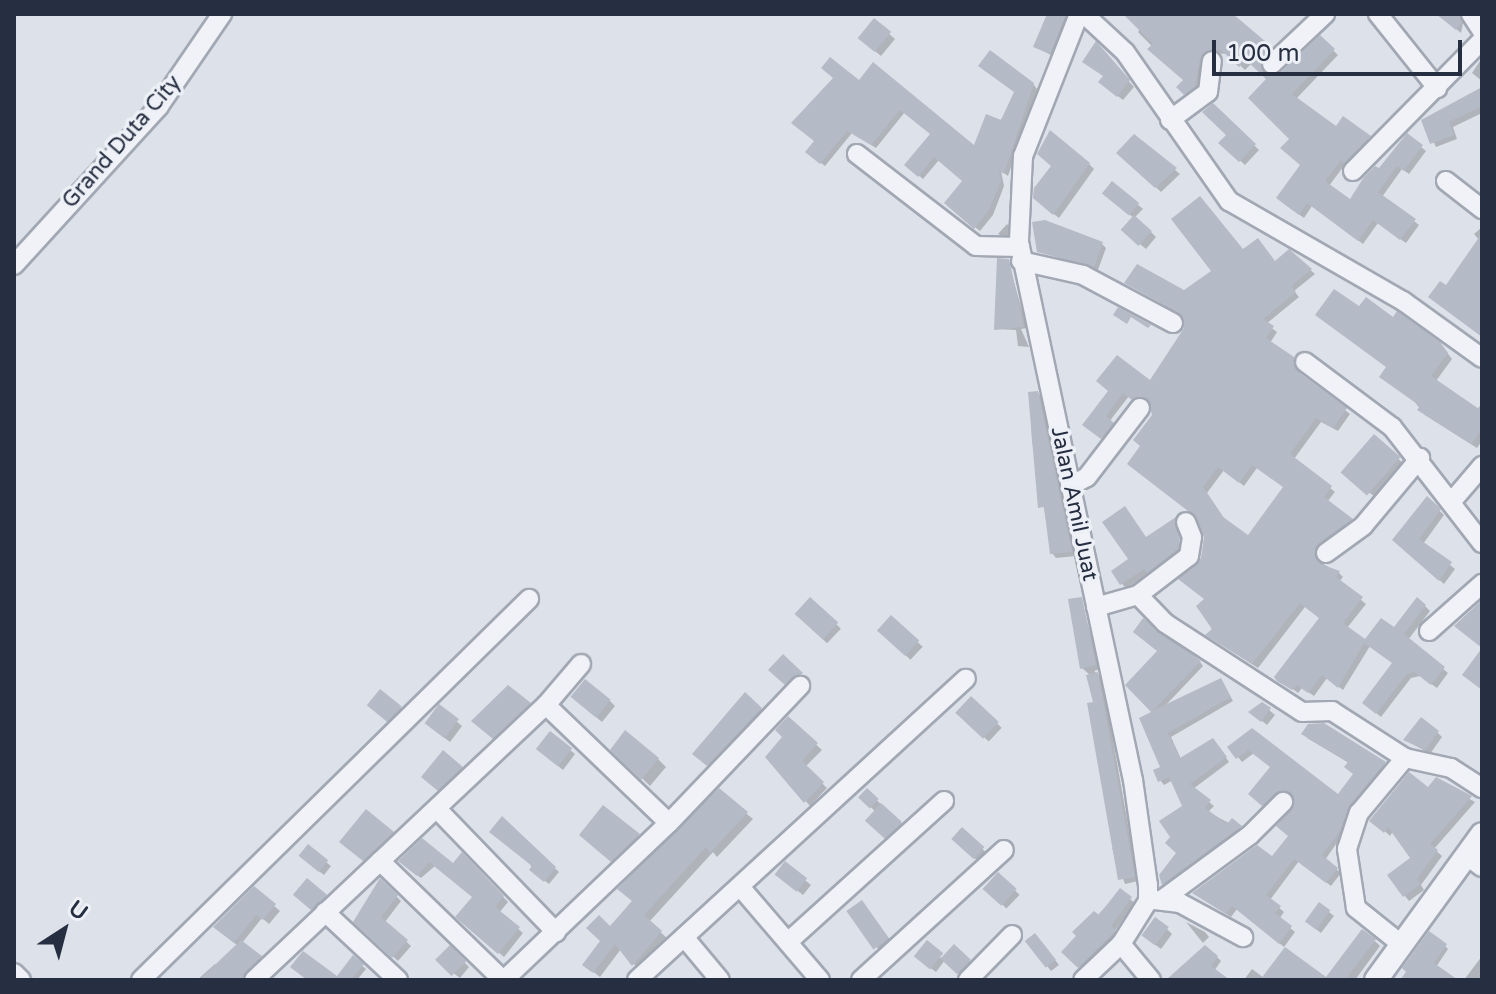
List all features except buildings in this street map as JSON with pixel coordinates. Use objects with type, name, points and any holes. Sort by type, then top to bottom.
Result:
[{"type":"street","name":"Grand Duta City","points":[[14,265],[159,106],[222,14]]},
{"type":"street","points":[[1081,14],[1125,52],[1229,201],[1403,301],[1482,358]]},
{"type":"street","name":"Jalan Amil Juat","points":[[1081,14],[1020,168],[1021,254],[1156,900]]},
{"type":"street","points":[[1272,64],[1325,14]]},
{"type":"street","points":[[1378,14],[1437,88]]},
{"type":"street","points":[[1471,14],[1482,31]]},
{"type":"street","points":[[1353,171],[1482,40]]},
{"type":"street","points":[[1170,120],[1208,92],[1212,61]]},
{"type":"street","points":[[857,154],[976,246],[1021,254],[1083,275],[1173,323]]},
{"type":"street","points":[[1446,181],[1482,209]]},
{"type":"street","points":[[1305,362],[1370,408],[1420,458],[1482,543]]},
{"type":"street","points":[[1070,486],[1087,477],[1140,408]]},
{"type":"street","points":[[1326,553],[1363,526],[1420,458]]},
{"type":"street","points":[[1453,500],[1482,466]]},
{"type":"street","points":[[1096,607],[1138,595],[1189,556],[1192,537],[1186,522]]},
{"type":"street","points":[[1429,631],[1482,584]]},
{"type":"street","points":[[1138,595],[1165,623],[1302,712],[1332,711],[1405,758],[1451,768],[1482,788]]},
{"type":"street","points":[[141,980],[529,599]]},
{"type":"street","points":[[254,980],[276,973],[325,912],[438,810],[546,705],[581,664]]},
{"type":"street","points":[[637,980],[742,889],[966,679]]},
{"type":"street","points":[[380,861],[504,980],[669,823],[800,686]]},
{"type":"street","points":[[546,705],[669,823]]},
{"type":"street","points":[[1401,944],[1356,908],[1347,849],[1359,813],[1405,758]]},
{"type":"street","points":[[789,941],[944,801]]},
{"type":"street","points":[[1083,980],[1121,944],[1156,900],[1250,835],[1283,802]]},
{"type":"street","points":[[438,810],[556,932]]},
{"type":"street","points":[[1376,980],[1401,944],[1474,861],[1482,834]]},
{"type":"street","points":[[861,980],[1004,850]]},
{"type":"street","points":[[742,889],[820,980]]},
{"type":"street","points":[[1156,900],[1243,937]]},
{"type":"street","points":[[325,912],[398,980]]},
{"type":"street","points":[[968,980],[1012,935]]},
{"type":"street","points":[[684,937],[720,980]]},
{"type":"street","points":[[1121,944],[1151,980]]},
{"type":"street","points":[[14,973],[21,980]]},
{"type":"waterway","points":[[1011,226],[1014,160]]}]
